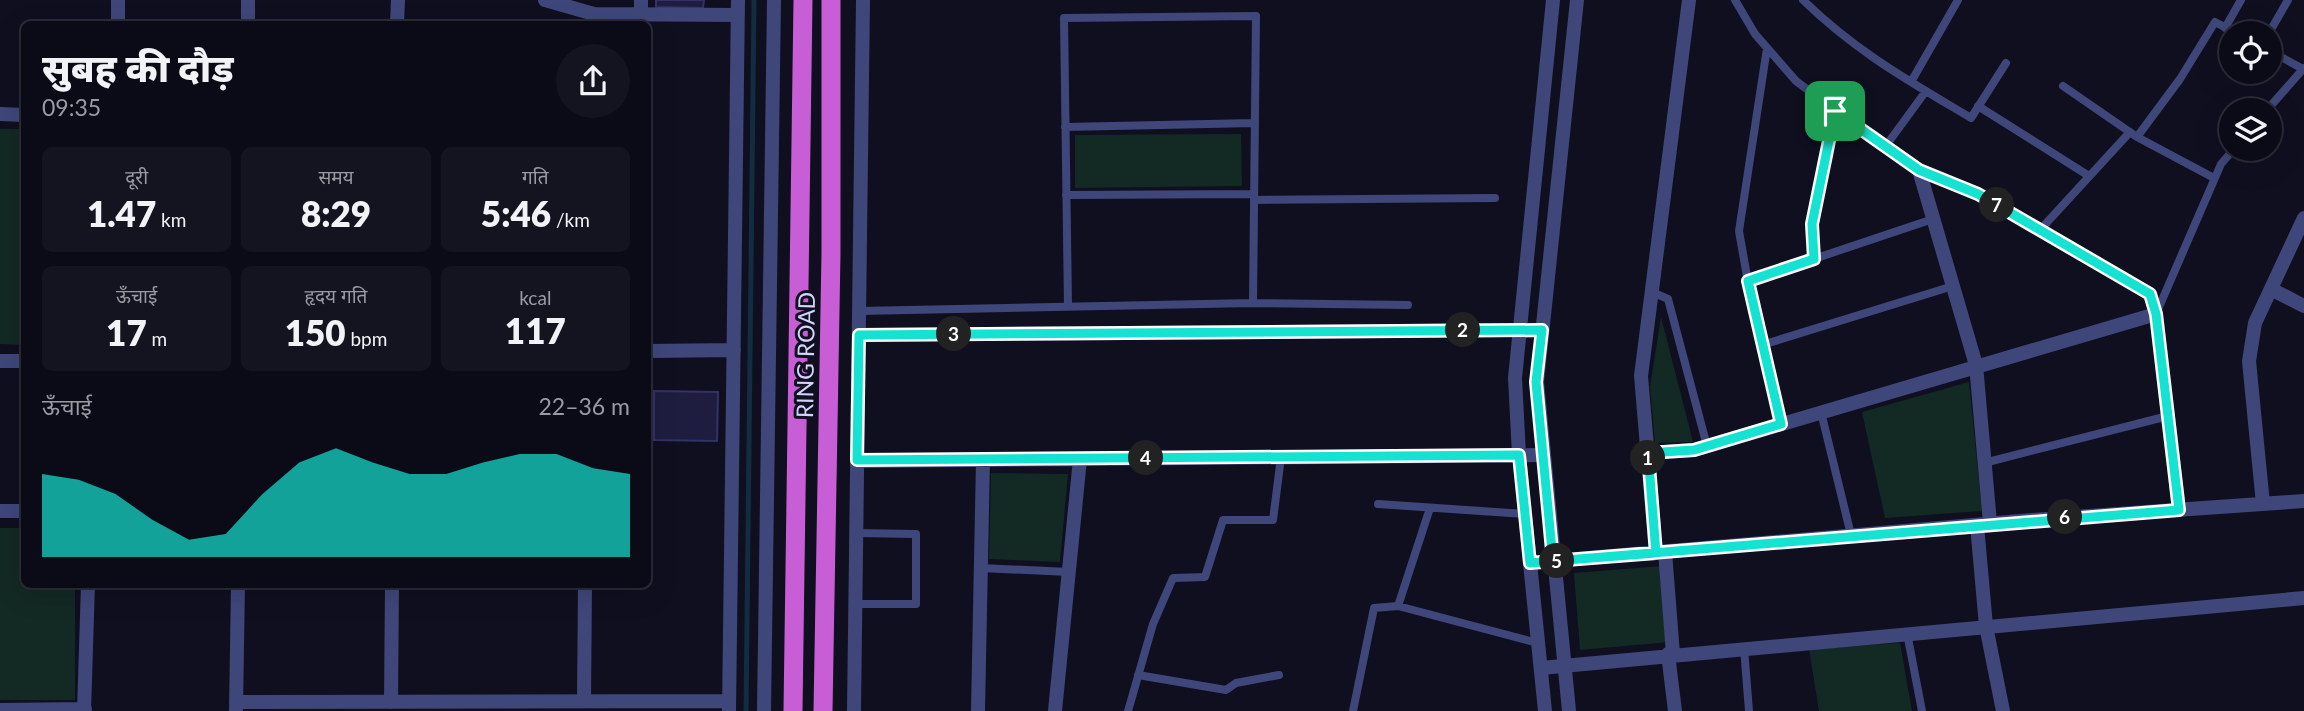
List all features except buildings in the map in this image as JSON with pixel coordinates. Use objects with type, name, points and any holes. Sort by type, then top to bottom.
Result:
[{"type":"highway","name":"RING ROAD","points":[[793,711],[803,0]]},
{"type":"highway","name":"RING ROAD","points":[[823,711],[831,253],[831,0]]},
{"type":"street","points":[[118,0],[118,21]]},
{"type":"street","points":[[248,0],[248,21]]},
{"type":"street","points":[[397,21],[398,0]]},
{"type":"street","points":[[238,588],[236,707],[391,702],[584,701],[729,706],[738,7],[641,7],[594,20],[545,0]]},
{"type":"street","points":[[764,711],[774,0]]},
{"type":"street","points":[[854,711],[863,0]]},
{"type":"street","points":[[1545,711],[1519,455],[1516,378],[1553,0]]},
{"type":"street","points":[[1569,711],[1536,382],[1577,0]]},
{"type":"street","points":[[1675,711],[1641,376],[1689,0]]},
{"type":"street","points":[[0,114],[21,115]]},
{"type":"street","points":[[1919,170],[1976,365],[1984,463],[1986,626],[2003,711]]},
{"type":"street","points":[[2263,504],[2249,361],[2255,323],[2304,218]]},
{"type":"street","points":[[2271,289],[2304,306]]},
{"type":"street","points":[[1648,453],[1694,450],[2156,314],[2179,510]]},
{"type":"street","points":[[859,335],[1542,330]]},
{"type":"street","points":[[651,351],[734,350]]},
{"type":"street","points":[[0,361],[21,361]]},
{"type":"street","points":[[857,460],[1542,455]]},
{"type":"street","points":[[1055,711],[1080,459]]},
{"type":"street","points":[[978,711],[984,460]]},
{"type":"street","points":[[1530,563],[1983,524],[2304,501]]},
{"type":"street","points":[[0,511],[21,511]]},
{"type":"street","points":[[0,709],[85,710],[88,588]]},
{"type":"street","points":[[391,702],[392,588]]},
{"type":"street","points":[[584,701],[586,588]]},
{"type":"street","points":[[1541,668],[2304,598]]},
{"type":"lane","points":[[1735,0],[1767,48],[1796,81],[1835,111],[1919,170],[1978,194],[2150,294],[2156,314]]},
{"type":"lane","points":[[1803,0],[1837,34],[1971,118],[2006,63]]},
{"type":"lane","points":[[1911,82],[1958,0]]},
{"type":"lane","points":[[2229,21],[2241,0]]},
{"type":"lane","points":[[2276,21],[2288,0]]},
{"type":"lane","points":[[1068,306],[1064,18],[1255,16],[1253,303]]},
{"type":"lane","points":[[2040,230],[2089,176],[2134,135],[2180,79],[2215,22],[2219,24]]},
{"type":"lane","points":[[1767,48],[1740,231],[1748,281],[1781,424]]},
{"type":"lane","points":[[2277,98],[2303,68],[2282,57]]},
{"type":"lane","points":[[2063,86],[2134,135],[2214,178]]},
{"type":"lane","points":[[1885,147],[1926,91]]},
{"type":"lane","points":[[1978,106],[2089,176]]},
{"type":"lane","points":[[1814,259],[1812,224],[1835,111]]},
{"type":"lane","points":[[1065,127],[1255,123]]},
{"type":"lane","points":[[2156,314],[2214,178],[2226,161]]},
{"type":"lane","points":[[1066,195],[1496,198]]},
{"type":"lane","points":[[1748,281],[1933,219]]},
{"type":"lane","points":[[1762,345],[1952,286]]},
{"type":"lane","points":[[1652,292],[1668,299],[1707,446]]},
{"type":"lane","points":[[859,311],[1253,303],[1408,305]]},
{"type":"lane","points":[[1821,412],[1851,536]]},
{"type":"lane","points":[[1984,463],[2168,416]]},
{"type":"lane","points":[[1128,711],[1153,624],[1173,578],[1205,577],[1223,520],[1273,520],[1281,457]]},
{"type":"lane","points":[[1378,505],[1525,514]]},
{"type":"lane","points":[[1398,606],[1430,508]]},
{"type":"lane","points":[[855,604],[916,604],[916,534],[856,533]]},
{"type":"lane","points":[[981,568],[1069,572]]},
{"type":"lane","points":[[1353,711],[1374,608],[1398,606],[1538,643]]},
{"type":"lane","points":[[1907,633],[1922,711]]},
{"type":"lane","points":[[1744,648],[1749,711]]},
{"type":"lane","points":[[1138,675],[1226,690],[1236,683],[1279,676]]},
{"type":"green space","points":[[0,129],[21,129],[21,345],[0,344]]},
{"type":"green space","points":[[1241,134],[1242,186],[1075,188],[1075,135]]},
{"type":"green space","points":[[1661,317],[1693,442],[1655,443],[1650,387]]},
{"type":"green space","points":[[1969,382],[1982,511],[1885,518],[1862,412]]},
{"type":"green space","points":[[991,473],[1068,474],[1060,562],[989,559]]},
{"type":"green space","points":[[0,528],[21,528],[21,588],[75,588],[75,700],[0,700]]},
{"type":"green space","points":[[1662,566],[1669,642],[1580,650],[1574,573]]},
{"type":"green space","points":[[1900,643],[1912,711],[1819,711],[1809,649]]},
{"type":"waterway","points":[[746,711],[754,0]]},
{"type":"route","points":[[1835,111],[1812,224],[1814,259],[1748,281],[1781,424],[1694,450],[1648,453],[1656,553],[1553,561],[1536,382],[1542,330],[859,335],[857,460],[1519,455],[1530,563],[1656,553],[2032,520],[2179,510],[2156,314],[2150,294],[1978,194],[1919,170],[1835,111]]}]
